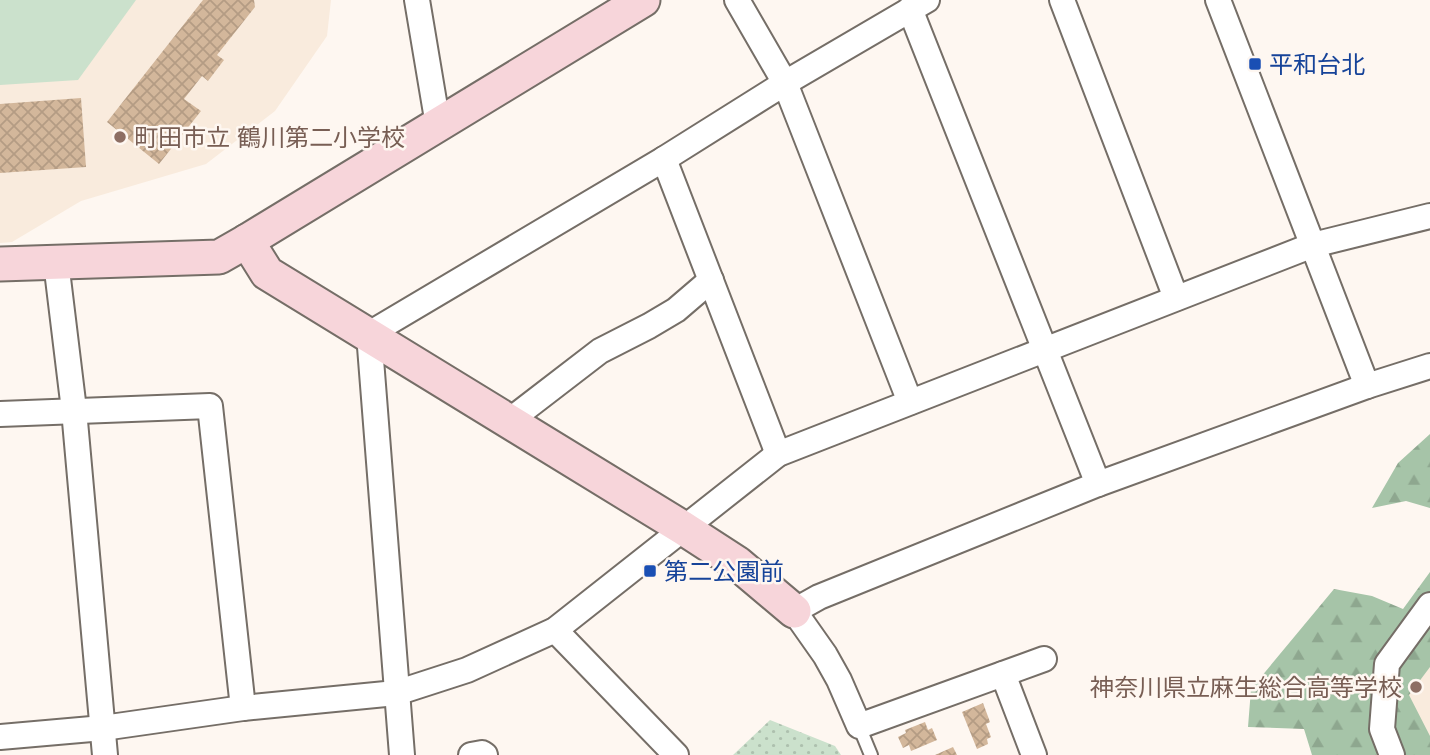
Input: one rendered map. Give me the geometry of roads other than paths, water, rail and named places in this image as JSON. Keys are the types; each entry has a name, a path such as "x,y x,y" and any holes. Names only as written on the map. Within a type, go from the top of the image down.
{"street":[{"path":"417,0 438,125"},
{"path":"0,264 219,257 643,0"},
{"path":"737,0 785,83 910,402"},
{"path":"1062,0 1177,298"},
{"path":"1218,0 1367,386"},
{"path":"369,334 918,4 1044,350 1098,484"},
{"path":"664,159 778,454"},
{"path":"0,737 103,728 243,708 396,693 467,670 555,630 778,454 1313,245 1430,216"},
{"path":"247,242 267,273 684,528 737,564 794,611 825,655 859,726 1044,659"},
{"path":"56,262 74,410 105,755"},
{"path":"509,421 600,351 676,310 711,280"},
{"path":"369,334 402,755"},
{"path":"794,611 819,597 1098,484 1367,386 1430,366"},
{"path":"0,414 210,406 243,708"},
{"path":"1392,755 1382,729 1387,664 1430,605"},
{"path":"555,630 676,755"},
{"path":"1003,674 1034,755"},
{"path":"471,755 485,755"}],"lane":[{"path":"859,726 871,755"}],"place":[{"name":"平和台北","path":"1255,64"},
{"name":"町田市立 鶴川第二小学校","path":"120,137"},
{"name":"第二公園前","path":"650,571"},
{"name":"神奈川県立麻生総合高等学校","path":"1416,687"}]}
